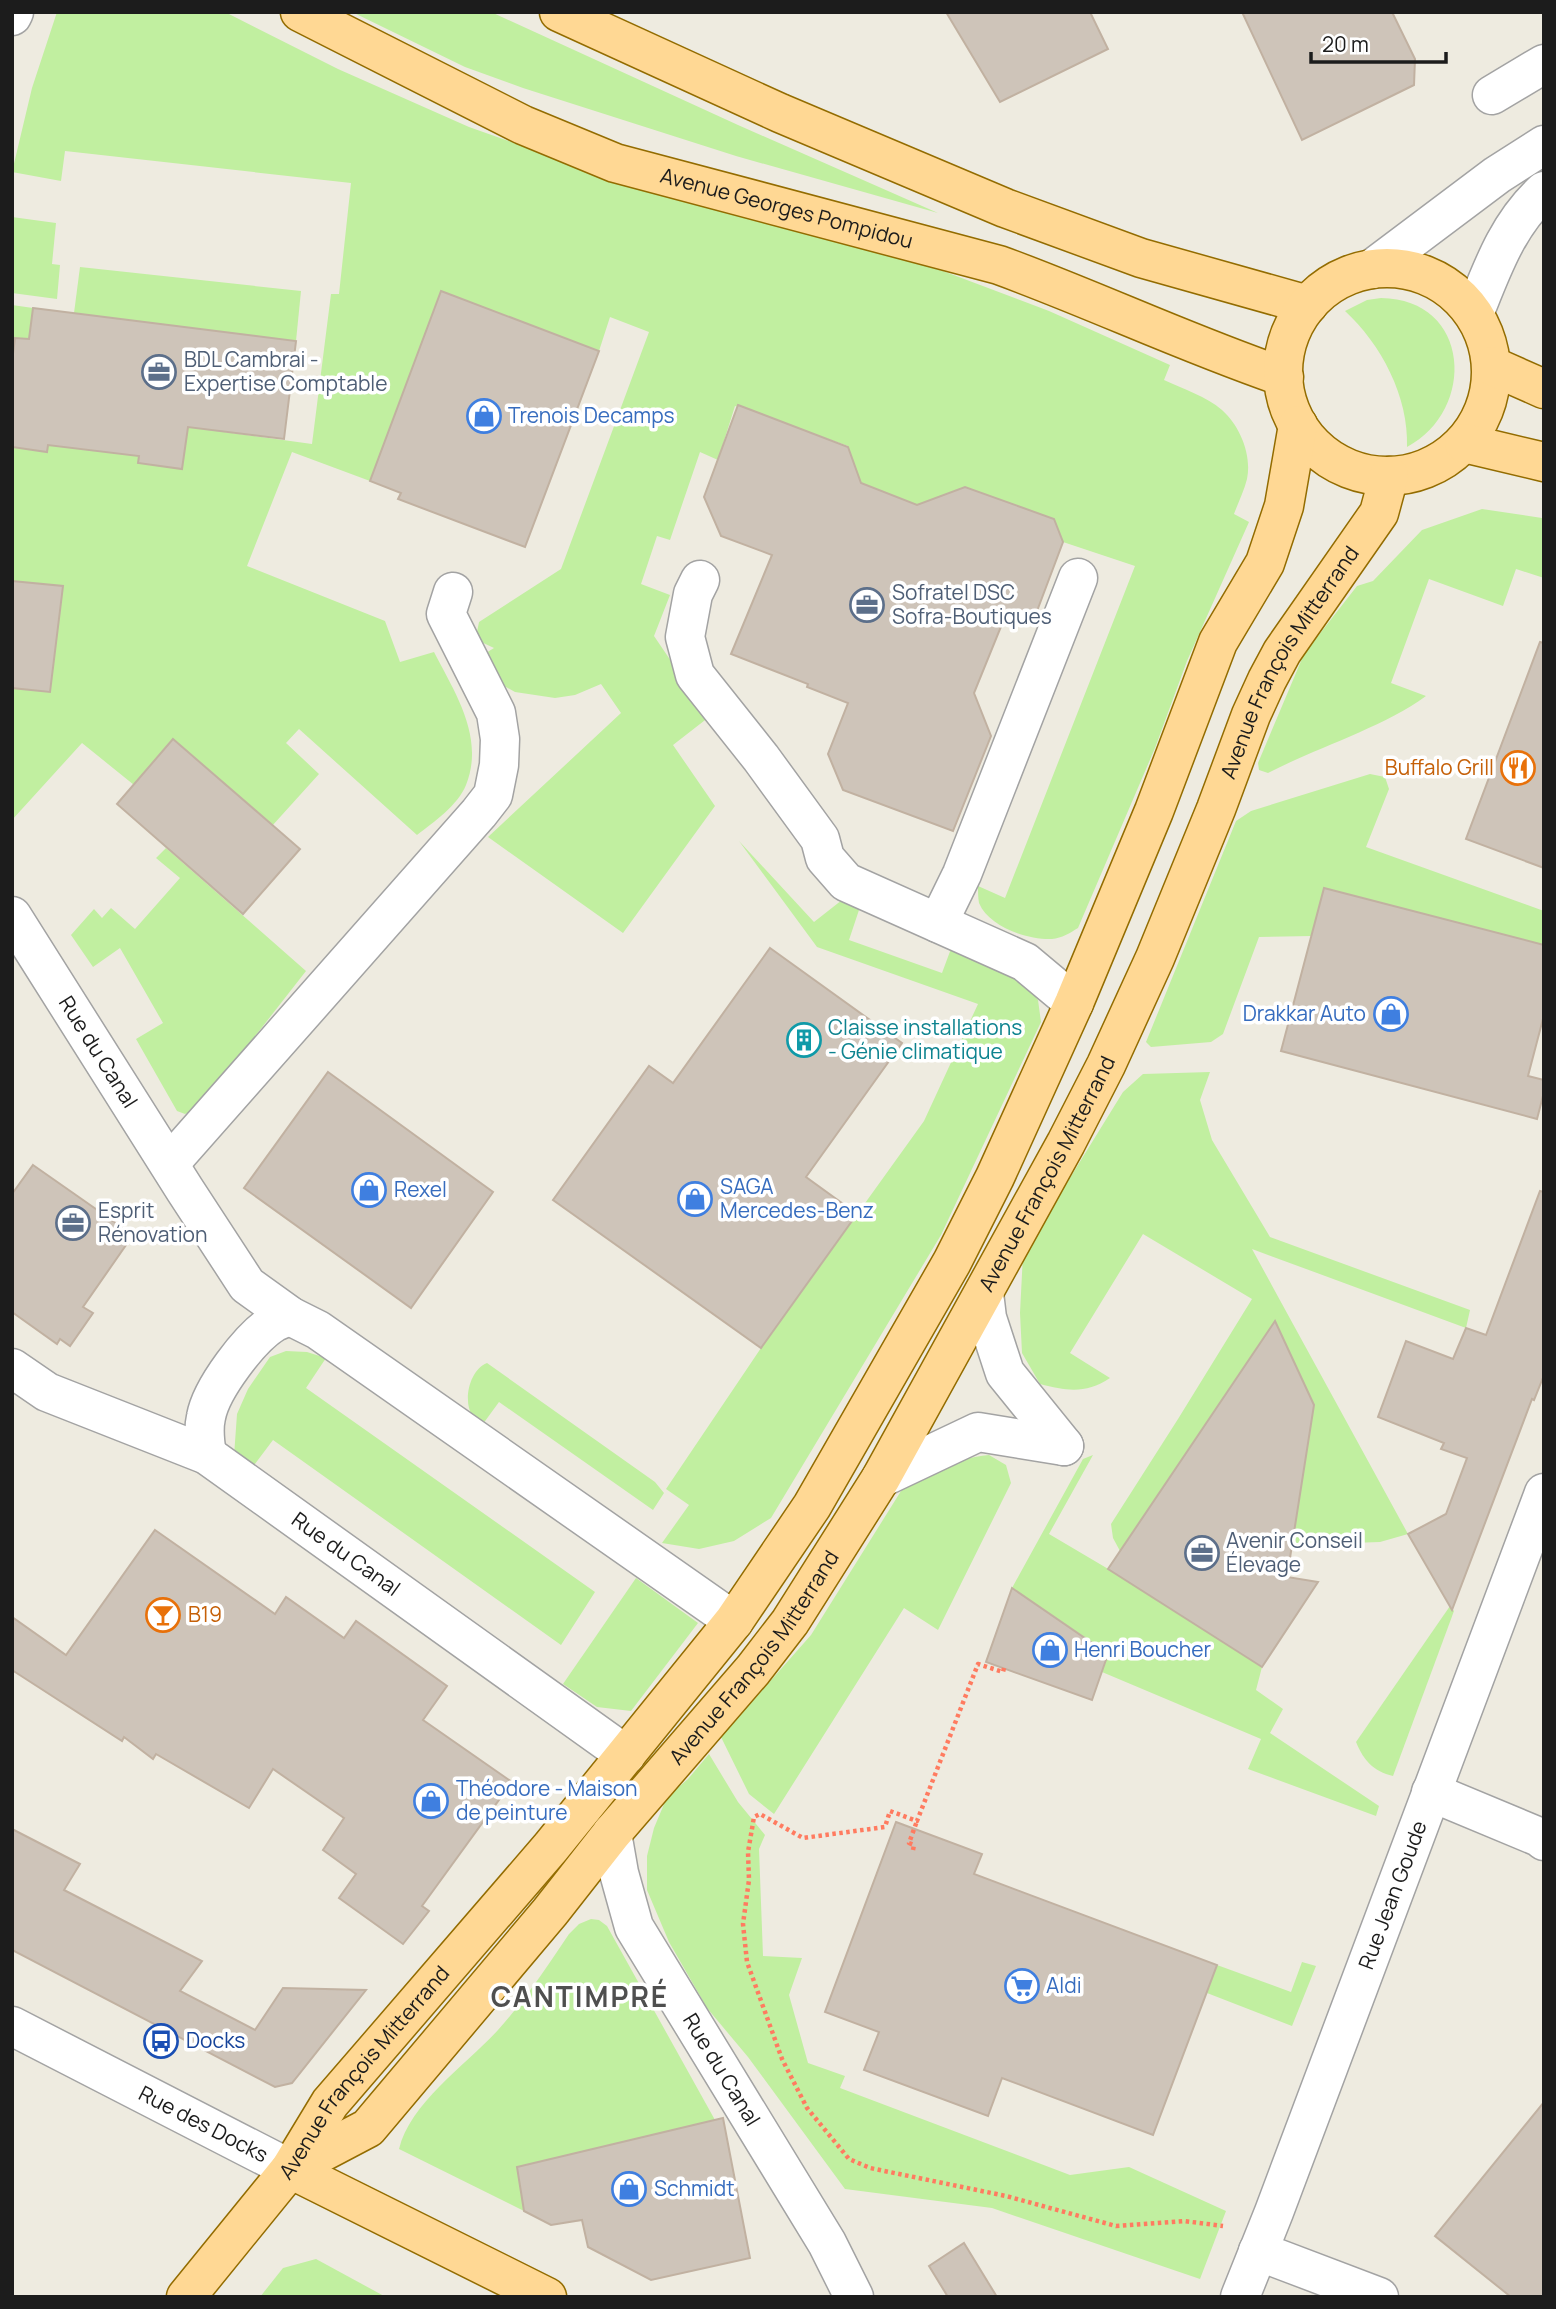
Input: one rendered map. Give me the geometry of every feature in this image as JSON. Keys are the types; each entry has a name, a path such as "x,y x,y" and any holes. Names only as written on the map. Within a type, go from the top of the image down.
{"main road":[{"name":"Avenue Georges Pompidou","path":"300,12 523,125 615,163 999,265 1225,357 1284,377"},
{"path":"559,12 780,113 1004,208 1141,258 1308,305"},
{"path":"1372,269 1401,269 1430,277 1454,292 1474,314 1489,347 1492,366 1486,405 1477,426 1464,443 1448,457 1430,467 1410,474 1389,476 1371,475 1336,463 1321,453 1298,425 1290,410 1284,377 1284,358 1289,339 1296,321 1308,305 1336,281 1372,269"},
{"path":"1492,366 1544,389"},
{"name":"Avenue François Mitterrand","path":"290,2169 330,2104 551,1847 734,1621 812,1506 952,1262 995,1177 1074,1003 1154,811 1218,642 1265,563 1284,506 1298,425"},
{"path":"1464,443 1544,462"},
{"name":"Avenue François Mitterrand","path":"290,2169 368,2128 790,1622 881,1478 1026,1219 1106,1065 1155,958 1267,680 1282,652 1379,513 1389,476"},
{"path":"186,2297 290,2169"},
{"name":"Rue des Docks","path":"290,2169 547,2297"}],"street":[{"path":"1492,95 1544,64"},
{"path":"1372,269 1497,175 1544,145"},
{"path":"1474,314 1512,227 1544,191"},
{"path":"938,923 962,874 1079,578"},
{"path":"699,580 693,594 685,637 695,675 820,839 825,858 846,883 1025,962 1074,1003"},
{"path":"170,1163 480,813 493,795 499,765 500,739 496,713 446,614 453,592"},
{"name":"Rue du Canal","path":"12,916 247,1285 290,1316 318,1330 734,1621"},
{"path":"881,1478 978,1432 1064,1446 1005,1373 987,1318 984,1293"},
{"path":"207,1455 206,1417 214,1394 247,1347 274,1323 290,1316"},
{"name":"Rue du Canal","path":"12,1368 47,1392 207,1455 626,1755"},
{"name":"Rue Jean Goude","path":"1240,2297 1544,1493"},
{"path":"1431,1792 1539,1836 1544,1841"},
{"name":"Rue du Canal","path":"612,1833 619,1873 635,1927 827,2243 854,2297"},
{"name":"Rue des Docks","path":"12,2026 290,2169"},
{"path":"1262,2242 1379,2297"}],"path":[{"path":"913,1850 914,1845 909,1843 978,1664 1003,1672 1004,1668"},
{"path":"917,1821 890,1811 885,1827 803,1838 760,1814 754,1816 751,1823 749,1880 743,1924 747,1962 782,2059 807,2108 831,2138 849,2159 870,2168 1006,2196 1116,2226 1184,2221 1262,2242"}],"green space":[{"path":"57,12 225,12 338,69 469,127 610,177 943,271 1049,311 1170,365 1164,380 1202,397 1222,410 1234,424 1246,451 1247,479 1234,514 1249,522 1187,661 1155,748 1078,928 1052,939 1032,937 1010,930 991,919 984,911 979,903 978,886 1005,898 1135,566 1063,542 1054,519 927,509 861,483 848,446 735,406 718,460 700,452 670,540 657,536 641,584 670,595 654,636 709,717 673,745 715,806 623,933 488,837 621,713 601,684 575,695 555,698 515,692 497,682 481,656 494,648 479,641 477,632 479,622 561,569 649,332 610,317 599,351 442,292 370,481 292,452 247,566 385,621 400,662 434,652 458,699 470,733 471,767 466,785 457,799 445,813 417,835 299,729 286,743 319,774 272,826 134,785 82,743 12,820 12,688 50,692 62,587 12,581 12,447 47,451 48,445 139,456 138,463 182,469 188,427 312,444 331,294 339,294 351,183 65,151 61,181 12,172 32,88"},
{"path":"352,12 491,12 938,213 736,156 523,88 465,67"},
{"path":"12,217 56,223 52,264 60,265 57,299 12,293"},
{"path":"80,267 301,291 296,341 74,313"},
{"path":"1381,298 1411,303 1433,316 1447,336 1454,359 1453,384 1445,408 1430,430 1407,447 1403,409 1390,373 1370,339 1345,311 1367,300"},
{"path":"12,305 33,308 29,339 15,338 12,362"},
{"path":"1482,509 1542,518 1544,515 1544,578 1516,569 1503,606 1429,579 1391,683 1426,696 1370,728 1268,773 1259,770 1258,763 1304,654 1357,586 1373,581 1422,530"},
{"path":"1370,774 1385,777 1389,789 1366,847 1544,911 1544,945 1325,888 1312,936 1259,937 1223,1034 1211,1042 1151,1047 1146,1042 1236,821 1251,811"},
{"path":"739,841 814,922 842,900 860,907 849,940 942,973 952,946 1022,978 1038,1000 1041,1022 941,1235 771,1518 734,1541 699,1549 662,1543 689,1505 666,1489 761,1348 924,1121 978,1004 817,947"},
{"path":"166,848 306,971 199,1108 185,1114 177,1111 136,1039 163,1023 120,948 93,967 71,935 94,909 102,918 111,908 135,929 180,878 156,858"},
{"path":"1210,1072 1200,1100 1212,1140 1270,1237 1470,1310 1466,1328 1252,1249 1408,1534 1380,1542 1292,1545 1314,1405 1275,1322 1120,1551 1113,1538 1111,1524 1252,1299 1143,1234 1070,1353 1110,1378 1093,1387 1076,1390 1040,1384 1022,1353 1020,1313 1023,1254 1123,1092 1143,1074"},
{"path":"286,1351 307,1352 326,1358 306,1388 595,1592 561,1645 273,1440 252,1468 234,1456 237,1414 248,1389 270,1357"},
{"path":"487,1363 655,1482 664,1493 653,1510 499,1402 480,1428 470,1411 468,1395 477,1370"},
{"path":"989,1455 1006,1465 1011,1483 938,1630 904,1608 774,1814 749,1794 721,1737 811,1635 901,1491 942,1467 964,1459"},
{"path":"1093,1455 1049,1534 1154,1596 1262,1667 1256,1690 1283,1709 1270,1733 1379,1806 1376,1816 1248,1769 1261,1739 1102,1672 1108,1653 1012,1588 1083,1459"},
{"path":"636,1578 698,1623 631,1711 597,1707 563,1684"},
{"path":"1450,1606 1454,1611 1393,1776 1386,1774 1370,1764 1356,1742"},
{"path":"709,1754 738,1802 765,1835 759,1849 763,1956 802,1958 789,1995 808,2063 845,2076 840,2088 1070,2175 1129,2167 1226,2211 1200,2279 992,2208 845,2189 748,2057 707,2008 669,1942 647,1890 647,1856 654,1828 667,1797 688,1779"},
{"path":"591,1919 599,1920 607,1926 715,2120 517,2167 524,2211 399,2149 405,2132 427,2100 508,2019 569,1934 579,1924"},
{"path":"1302,1962 1316,1966 1292,2026 1207,1993 1217,1965 1291,1992"},
{"path":"316,2259 384,2297 260,2297 283,2268"}],"building":[{"path":"946,12 1090,12 1108,49 1000,102"},
{"path":"1242,12 1392,12 1415,59 1414,85 1302,140"},
{"name":"Trenois Decamps","path":"441,291 599,351 525,547 398,499 401,493 370,481"},
{"name":"BDL Cambrai - Expertise Comptable","path":"33,308 296,341 284,439 188,427 182,469 138,463 139,456 48,445 47,452 12,447 12,362 15,338 29,339"},
{"path":"738,405 848,447 861,483 917,505 965,487 1054,519 1063,542 1037,611 1002,624 974,693 991,736 953,831 843,790 828,754 848,703 731,654 772,555 721,536 704,497"},
{"path":"12,581 63,586 50,692 12,688"},
{"name":"Buffalo Grill","path":"1540,642 1544,643 1544,868 1466,839"},
{"path":"173,739 300,849 243,914 117,804"},
{"path":"1324,888 1544,945 1544,1015 1528,1076 1544,1080 1544,1092 1537,1119 1281,1051"},
{"path":"770,948 902,1043 806,1177 857,1214 761,1348 553,1200 649,1066 673,1083"},
{"name":"Rexel","path":"328,1072 493,1192 411,1308 244,1188"},
{"path":"33,1165 133,1235 83,1307 93,1313 70,1346 60,1339 57,1344 12,1312 12,1194"},
{"path":"1540,1191 1544,1192 1544,1375 1534,1400 1532,1399 1452,1610 1408,1534 1446,1514 1467,1458 1441,1449 1444,1443 1378,1417 1406,1341 1453,1359 1466,1328 1486,1335"},
{"path":"1275,1321 1314,1405 1287,1577 1318,1582 1262,1667 1108,1569"},
{"path":"155,1530 275,1614 286,1597 344,1638 356,1621 447,1686 423,1720 512,1782 422,1906 429,1911 403,1944 339,1898 356,1874 323,1850 344,1818 273,1769 249,1808 156,1754 153,1759 124,1737 122,1741 12,1670 12,1617 66,1655"},
{"path":"1012,1588 1108,1654 1092,1700 986,1662"},
{"name":"Aldi","path":"896,1822 982,1854 974,1874 1217,1965 1153,2135 1002,2078 988,2116 864,2070 879,2032 825,2012"},
{"path":"12,1829 80,1864 64,1890 202,1961 180,1991 255,2030 283,1988 366,1990 292,2083 275,2087 12,1950"},
{"path":"1544,2102 1544,2297 1511,2297 1435,2236"},
{"name":"Schmidt","path":"723,2118 750,2258 651,2280 588,2247 582,2220 551,2225 524,2211 517,2167"},
{"path":"964,2243 997,2297 948,2297 929,2266"}],"place":[{"name":"BDL Cambrai - Expertise Comptable","path":"159,372"},
{"name":"Trenois Decamps","path":"484,416"},
{"name":"Sofratel DSC Sofra-Boutiques","path":"867,605"},
{"name":"Buffalo Grill","path":"1518,768"},
{"name":"Drakkar Auto","path":"1391,1014"},
{"name":"Claisse installations - Génie climatique","path":"804,1040"},
{"name":"Rexel","path":"369,1190"},
{"name":"SAGA Mercedes-Benz","path":"695,1199"},
{"name":"Esprit Rénovation","path":"73,1223"},
{"name":"Avenir Conseil Élevage","path":"1202,1553"},
{"name":"B19","path":"163,1615"},
{"name":"Henri Boucher","path":"1050,1650"},
{"name":"Théodore - Maison de peinture","path":"431,1801"},
{"name":"Aldi","path":"1022,1986"},
{"name":"Docks","path":"161,2041"},
{"name":"Schmidt","path":"629,2189"}],"district":[{"name":"CANTIMPRÉ","path":"580,1997"}]}
